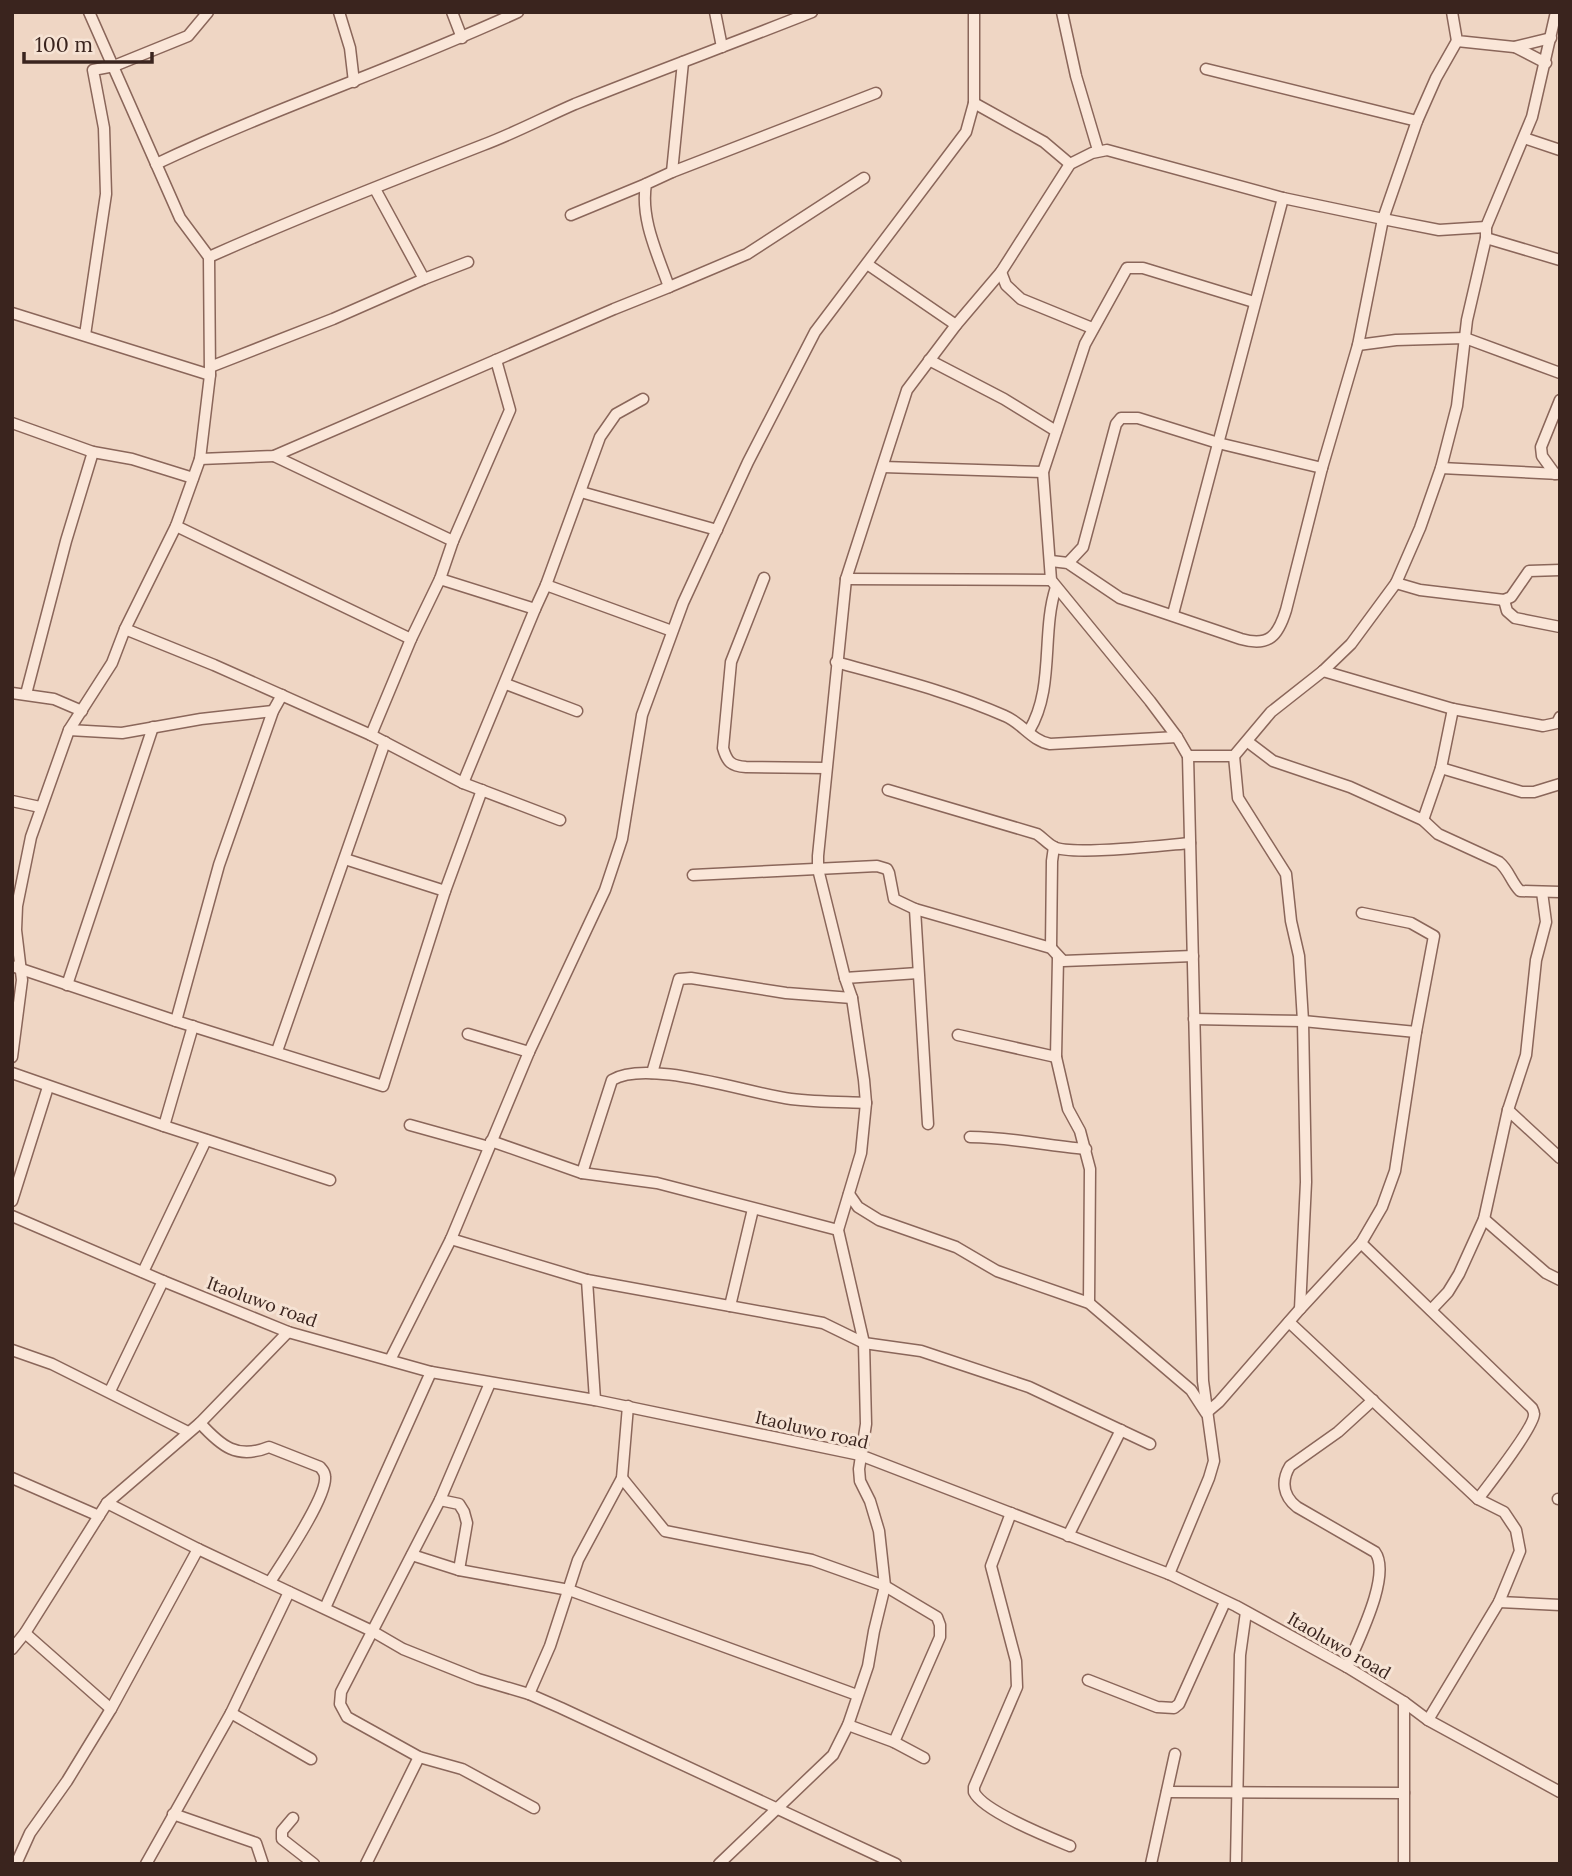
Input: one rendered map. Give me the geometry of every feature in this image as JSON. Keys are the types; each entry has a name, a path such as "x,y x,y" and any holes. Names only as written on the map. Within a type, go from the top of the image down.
{"street":[{"path":"12,1057 22,981 16,968 17,906 31,837 69,730 112,663 125,629 176,526 200,460 210,371 209,257 180,218 89,12"},
{"path":"85,335 106,194 104,128 93,70 114,66 188,36 208,12"},
{"path":"339,12 350,48 354,82"},
{"path":"452,12 461,38"},
{"path":"156,164 210,138 354,82 518,12"},
{"path":"716,12 722,47"},
{"path":"209,257 307,213 375,189 439,161 485,145 576,104 813,12"},
{"path":"390,1360 451,1239 529,1052 610,878 622,839 642,715 672,631 717,530 774,409 815,332 966,132 974,103 974,12"},
{"path":"1062,12 1076,76 1098,150"},
{"path":"1188,756 1234,756 1271,712 1351,644 1396,583 1420,528 1441,468 1457,406 1465,338 1486,232 1532,117 1556,12"},
{"path":"1051,561 1068,563 1120,598 1252,642 1264,642 1274,636 1282,625 1322,468 1358,345 1384,219 1417,121 1436,78 1457,41 1449,13"},
{"path":"1457,41 1514,47 1551,38"},
{"path":"1514,47 1546,63"},
{"path":"672,172 683,62"},
{"path":"1206,69 1417,121"},
{"path":"571,215 672,172 876,93"},
{"path":"974,103 1044,142 1070,164"},
{"path":"1524,138 1560,150"},
{"path":"719,1864 833,1755 848,1725 868,1666 885,1586 879,1531 870,1501 860,1481 860,1455 866,1424 864,1343 838,1230 861,1153 866,1103 852,998 818,869 825,768 846,579 907,390 956,325 1001,272 1070,164 1098,150 1107,150 1283,198 1439,230 1486,232 1560,260"},
{"path":"200,460 274,456 747,254 864,178"},
{"path":"646,184 643,200 651,237 669,287"},
{"path":"375,189 424,279"},
{"path":"1173,614 1283,198"},
{"path":"12,313 210,371 468,262"},
{"path":"867,264 956,325"},
{"path":"1029,731 1036,719 1045,681 1054,584 1043,472 1092,328 1127,268 1143,268 1254,302"},
{"path":"1001,272 1006,285 1021,299 1092,328"},
{"path":"1358,345 1465,338 1560,373"},
{"path":"371,735 510,410 496,360"},
{"path":"929,360 1004,399 1056,431"},
{"path":"464,783 582,492 600,437 616,414 643,399"},
{"path":"1558,474 1542,456 1541,447 1560,400"},
{"path":"1068,563 1083,547 1116,424 1121,418 1138,418 1218,443 1322,468"},
{"path":"12,423 93,452 193,478"},
{"path":"26,694 66,541 93,452"},
{"path":"274,456 453,541"},
{"path":"883,467 1043,472"},
{"path":"1441,468 1558,474"},
{"path":"582,492 717,530"},
{"path":"176,526 411,639"},
{"path":"1396,583 1420,590 1504,600 1511,597 1529,571 1560,570"},
{"path":"764,578 731,662 723,748 727,760 734,766 825,768"},
{"path":"440,579 535,609"},
{"path":"846,579 1054,584 1177,737 1188,756 1203,1381 1214,1461 1169,1574"},
{"path":"545,585 672,631"},
{"path":"1504,600 1507,611 1515,618 1560,627"},
{"path":"125,629 371,735 464,783 560,820"},
{"path":"836,662 960,698 1009,717 1041,742 1050,744 1177,737"},
{"path":"1322,671 1453,709 1543,726 1557,723 1560,717"},
{"path":"506,684 577,710"},
{"path":"12,693 54,699 82,710"},
{"path":"176,1021 219,865 273,711 282,695"},
{"path":"1423,820 1441,768 1453,709"},
{"path":"69,730 122,733 201,719 273,711"},
{"path":"67,985 153,727"},
{"path":"1248,742 1272,761 1350,787 1423,820 1438,834 1499,862 1507,868 1520,891 1560,892"},
{"path":"277,1051 385,743"},
{"path":"1234,756 1238,798 1286,874 1291,921 1299,956 1306,1182 1300,1309"},
{"path":"1441,768 1522,792 1534,792 1560,784"},
{"path":"16,968 383,1086 445,891 482,790"},
{"path":"888,790 1037,835 1054,847 1114,849 1190,844"},
{"path":"12,801 40,807"},
{"path":"1054,847 1051,948 1058,958 1056,1057 1068,1109 1080,1131 1090,1169 1089,1303"},
{"path":"345,859 445,891"},
{"path":"693,875 882,867 889,873 894,899 915,909 1051,948"},
{"path":"1431,1310 1460,1274 1484,1219 1508,1110 1526,1055 1536,960 1546,922 1542,892"},
{"path":"915,909 928,1124"},
{"path":"1206,1413 1219,1402 1362,1243 1382,1207 1395,1171 1434,936 1411,923 1362,913"},
{"path":"1058,958 1069,961 1193,956"},
{"path":"845,978 918,973"},
{"path":"652,1073 679,979 691,978 786,993 852,998"},
{"path":"1194,1019 1303,1021 1416,1032"},
{"path":"164,1126 192,1026"},
{"path":"468,1034 529,1052"},
{"path":"958,1035 1056,1057"},
{"path":"12,1073 330,1180"},
{"path":"582,1173 612,1080 618,1076 652,1073 713,1082 790,1099 866,1103"},
{"path":"12,1200 48,1087"},
{"path":"1508,1110 1560,1158"},
{"path":"410,1125 490,1144 582,1173 657,1182 838,1230"},
{"path":"971,1137 1012,1138 1058,1147 1086,1149"},
{"path":"142,1272 206,1140"},
{"path":"849,1194 858,1207 879,1220 956,1247 997,1271 1089,1303 1184,1383 1206,1413"},
{"path":"730,1306 753,1209"},
{"name":"Itaoluwo road","path":"12,1216 163,1282 288,1332 431,1372 628,1406 860,1455 1169,1574 1347,1667 1428,1720 1560,1792"},
{"path":"1484,1219 1546,1273 1560,1280"},
{"path":"451,1239 587,1280 823,1324 864,1343 921,1351 1030,1387 1150,1444"},
{"path":"1362,1243 1532,1408 1534,1414 1520,1441 1478,1499"},
{"path":"587,1280 595,1400"},
{"path":"110,1391 163,1282"},
{"path":"1289,1322 1478,1499 1504,1512 1516,1530 1520,1550 1499,1602 1428,1720"},
{"path":"12,1649 25,1633 107,1503 200,1423 288,1332"},
{"path":"12,1350 52,1363 188,1432"},
{"path":"325,1608 431,1372"},
{"path":"490,1383 440,1500 341,1692 340,1704 347,1717 419,1758 462,1769 534,1808"},
{"path":"1347,1667 1376,1591 1380,1577 1379,1558 1375,1552 1288,1500 1284,1483 1290,1466 1338,1432 1373,1401"},
{"path":"528,1694 550,1646 578,1560 622,1478 628,1406"},
{"path":"200,1423 218,1443 230,1449 254,1453 269,1447 305,1460 324,1472 324,1486 306,1524 270,1582"},
{"path":"1068,1536 1121,1430"},
{"path":"12,1478 99,1516"},
{"path":"622,1478 665,1531 813,1560 885,1586 937,1617 940,1637 894,1742"},
{"path":"440,1500 459,1504 466,1517 459,1570"},
{"path":"107,1503 372,1631 403,1649 478,1679 528,1694 896,1864"},
{"path":"1010,1513 991,1566 1016,1661 1017,1687 974,1787 974,1793 982,1802 1026,1828 1070,1846"},
{"path":"16,1864 30,1833 67,1781 111,1709 198,1549"},
{"path":"412,1555 459,1570 569,1590 857,1695"},
{"path":"146,1864 231,1713 289,1592"},
{"path":"1088,1680 1157,1707 1174,1708 1179,1704 1225,1602"},
{"path":"1499,1602 1560,1605"},
{"path":"1236,1864 1240,1655 1246,1612"},
{"path":"25,1633 111,1709"},
{"path":"1404,1702 1404,1864"},
{"path":"231,1713 311,1759"},
{"path":"848,1725 894,1742 924,1758"},
{"path":"1151,1864 1175,1754"},
{"path":"366,1864 419,1758"},
{"path":"1167,1792 1404,1793"},
{"path":"173,1814 256,1843 263,1864"},
{"path":"293,1818 282,1830 282,1839 313,1864"},
{"path":"865,1864 867,1850"}]}
